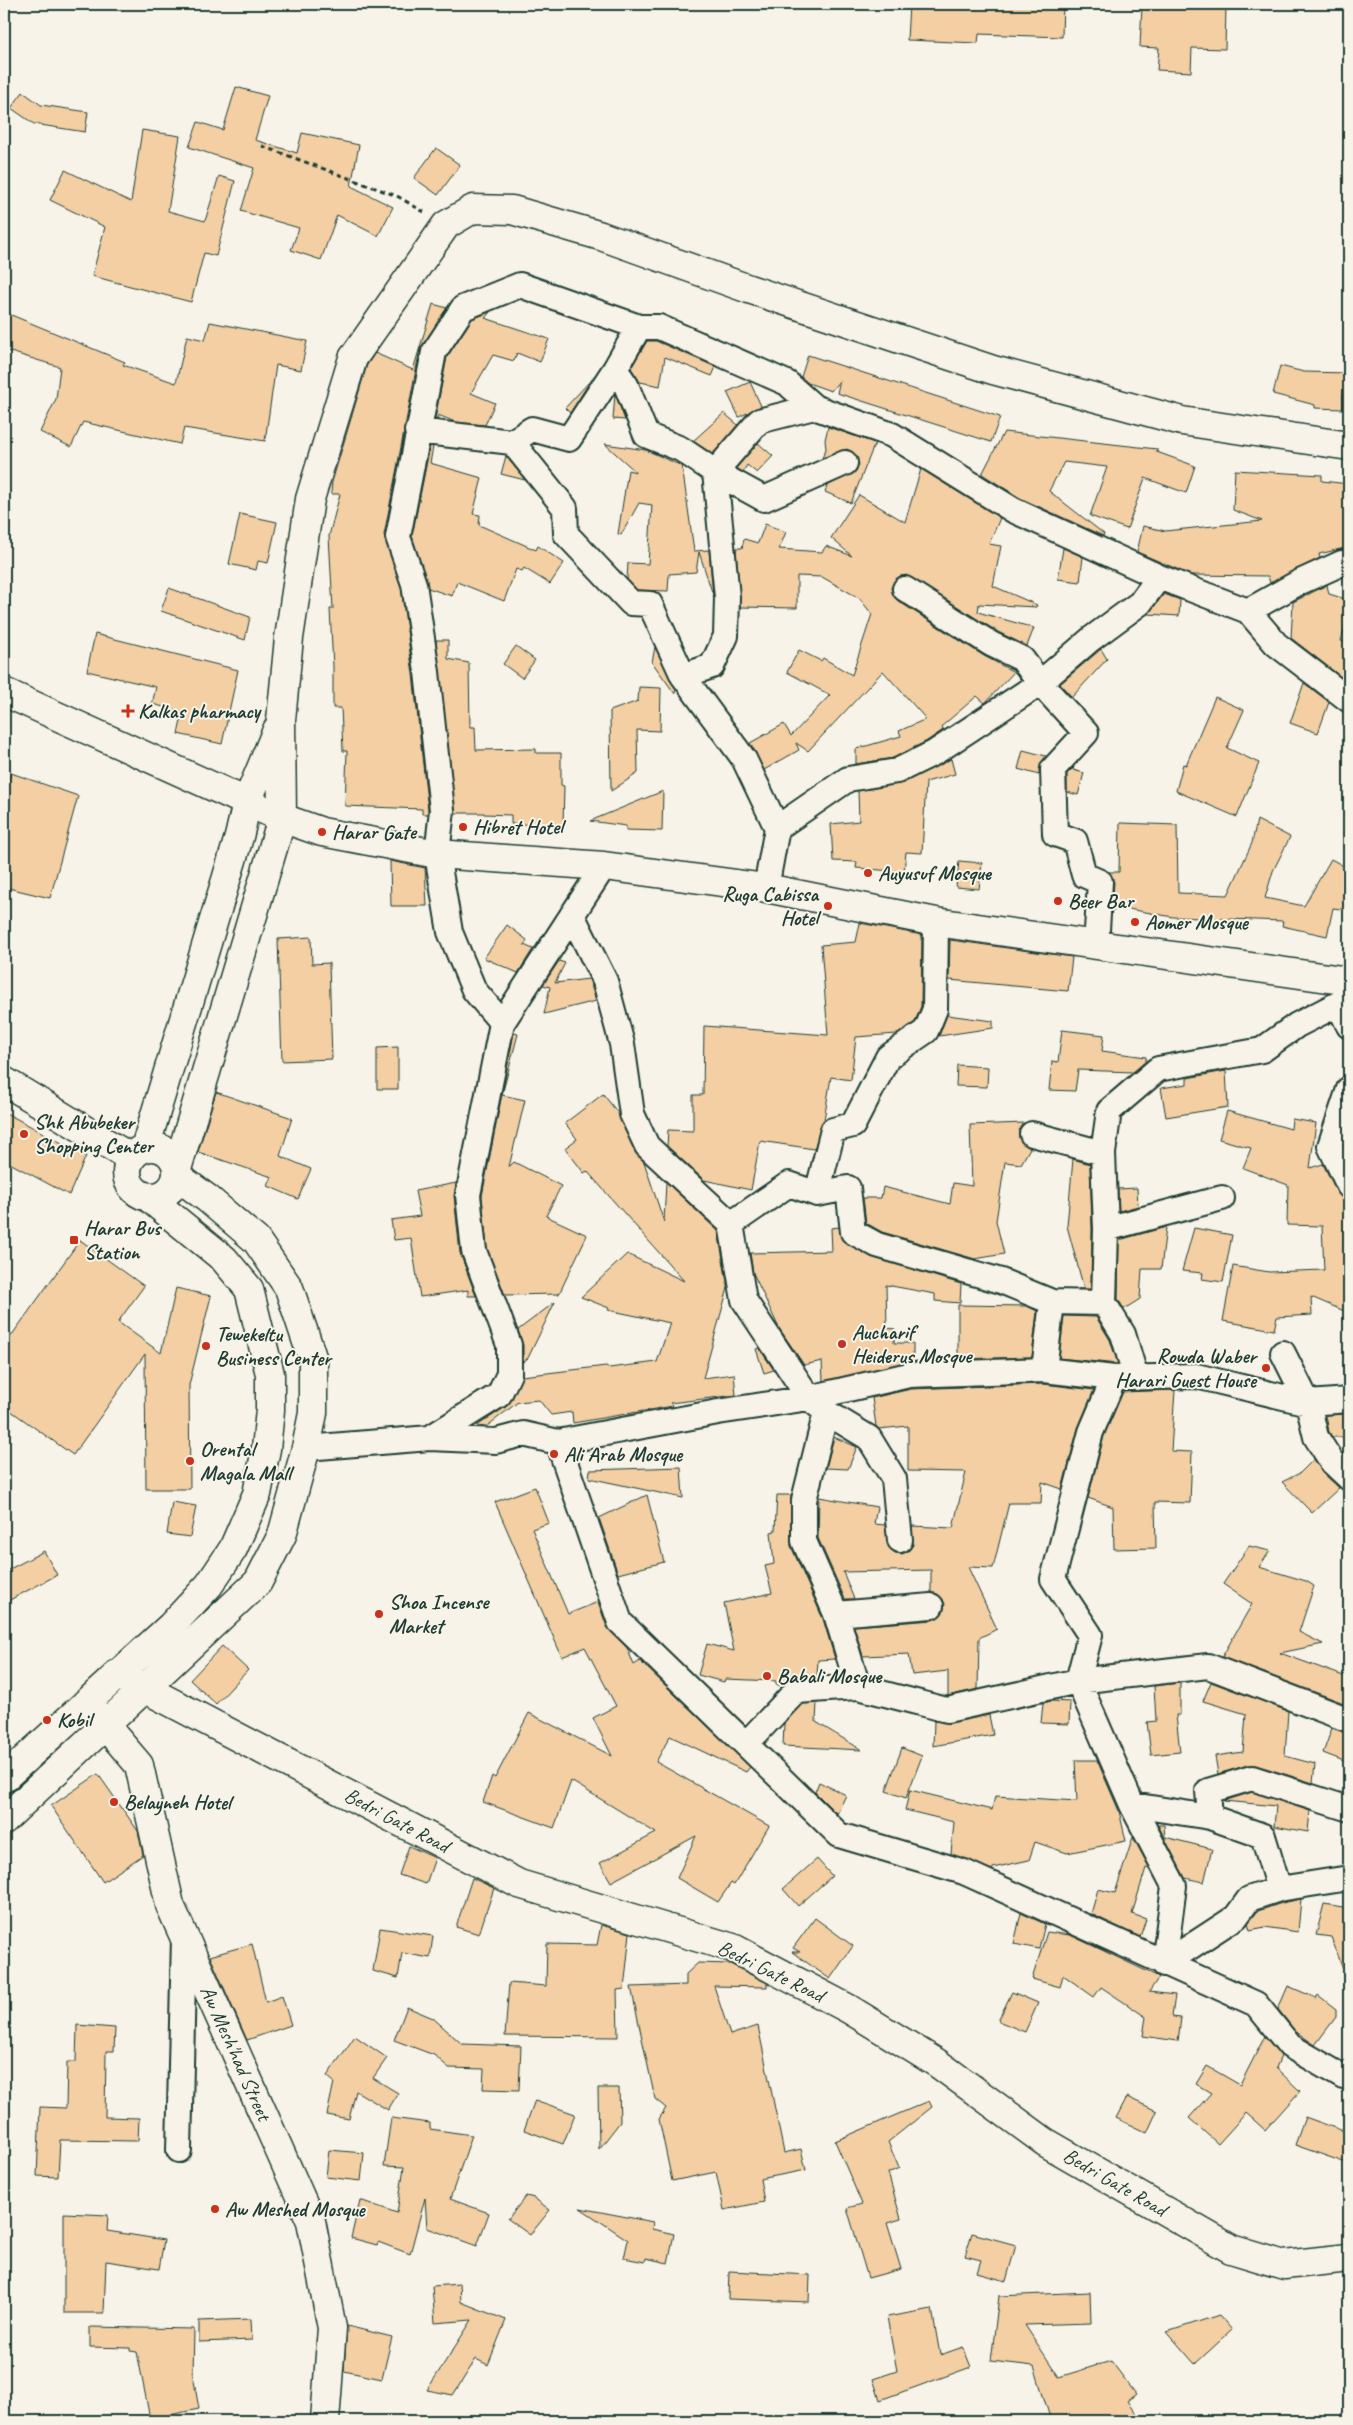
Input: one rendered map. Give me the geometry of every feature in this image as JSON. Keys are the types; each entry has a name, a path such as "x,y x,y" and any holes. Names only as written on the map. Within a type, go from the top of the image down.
{"street":[{"path":"281,720 247,802 193,989 138,1153 126,1174 129,1182 140,1195 148,1197 164,1195 175,1184 282,818 281,720 289,638 310,499 353,358 446,225 474,208 512,210 601,236 993,370 1182,421 1349,446"},
{"path":"502,1022 474,990 450,932 437,854 442,810 427,672 414,584 398,537 417,431 434,352 464,308 520,285 639,327 659,326 786,383 814,406 892,435 1013,510 1159,577 1248,611 1276,644 1349,700"},
{"path":"417,431 512,442 532,429 569,439 639,327"},
{"path":"615,368 626,385 646,435 682,449 715,472 764,499 845,462"},
{"path":"683,676 712,666 726,636 727,597 715,472 759,420 814,406"},
{"path":"512,442 565,508 566,534 631,603 650,604 683,676 744,759 776,828 766,888"},
{"path":"1248,611 1298,583 1342,564 1349,563"},
{"path":"776,828 848,780 897,771 934,753 1040,683 1091,639 1140,603 1159,577"},
{"path":"906,589 991,644 1022,659 1040,683 1086,733 1053,768 1055,834 1075,841 1084,875 1100,882 1096,946"},
{"path":"4,690 282,818 322,832 437,854 604,866 766,888 936,922 1349,981"},
{"path":"430,1438 500,1395 509,1374 509,1345 474,1251 468,1195 502,1022 604,866"},
{"path":"572,915 606,980 622,1044 632,1114 647,1146 730,1224 744,1300 817,1405 870,1438 894,1479 900,1540"},
{"path":"817,1194 832,1130 853,1125 888,1057 926,1031 935,1008 936,922"},
{"path":"193,989 227,1003"},
{"path":"1164,1964 1174,1886 1132,1806 1078,1681 1090,1635 1053,1579 1091,1432 1125,1378 1123,1334 1104,1303 1106,1229 1103,1153 1109,1111 1158,1069 1262,1050 1297,1025 1338,1004 1349,1026"},
{"path":"4,1081 138,1153 162,1149 174,1160 177,1172 256,1240 289,1288 313,1360 313,1413 306,1448 282,1535 258,1582 4,1820"},
{"path":"1349,1089 1330,1146 1349,1186"},
{"path":"1032,1134 1103,1153"},
{"path":"730,1224 789,1184 817,1194 848,1188 853,1232 877,1246 1001,1281 1052,1302 1104,1303"},
{"path":"4,1778 171,1626 209,1585 233,1549 257,1494 266,1449 270,1410 270,1374 249,1289 224,1259 148,1197"},
{"path":"1106,1229 1222,1198"},
{"path":"255,1310 289,1288"},
{"path":"1044,1370 1052,1302"},
{"path":"1283,1353 1308,1403 1316,1437 1332,1462 1349,1478"},
{"path":"306,1448 430,1438 496,1441 523,1434 558,1442 718,1412 817,1405 908,1375 1044,1370 1125,1378 1196,1376 1308,1403 1349,1400"},
{"path":"817,1405 804,1500 804,1541 836,1614 858,1687"},
{"path":"558,1442 620,1622 839,1835 964,1872 1256,2004 1290,2046 1343,2077 1349,2078"},
{"path":"247,1518 282,1535"},
{"path":"836,1614 931,1606"},
{"path":"746,1744 796,1691 858,1687 947,1710 1078,1681 1208,1666 1349,1720"},
{"name":"Bedri Gate Road","path":"117,1674 519,1884 741,1952 849,2009 937,2063 1045,2142 1231,2249 1284,2265 1349,2258"},
{"name":"Aw Mesh'had Street","path":"86,1703 139,1765 170,1905 312,2221 332,2328 325,2421"},
{"path":"1210,1817 1208,1791 1252,1778 1349,1809"},
{"path":"1132,1806 1210,1817 1263,1836 1279,1888"},
{"path":"1164,1964 1236,1917 1249,1900 1279,1888 1349,1878"},
{"path":"180,2150 184,1936"}],"path":[{"path":"262,146 398,196 446,225"}],"building":[{"path":"909,4 1063,4 1062,37 979,34 978,43 907,40"},
{"path":"1142,5 1226,7 1225,49 1192,48 1191,72 1157,70 1159,48 1140,47"},
{"path":"236,87 268,96 255,140 297,153 302,133 359,145 351,186 393,207 378,236 337,215 321,260 291,250 299,228 241,211 254,168 189,147 198,122 223,130"},
{"path":"23,92 41,105 88,112 85,132 34,124 11,108"},
{"path":"142,130 180,136 168,211 205,221 219,176 235,181 216,256 204,253 191,302 92,276 105,227 50,200 65,170 131,202"},
{"path":"436,148 460,165 438,195 414,178"},
{"path":"433,304 447,308 420,349 384,535 401,587 413,674 428,810 428,814 422,814 422,809 345,806 347,751 343,751 341,708 333,708 330,609 333,609 329,536 340,494 331,494 332,482 367,365 375,353 413,370"},
{"path":"4,312 125,362 123,365 176,383 187,336 205,340 210,322 307,341 301,370 276,365 265,441 184,428 180,444 83,422 71,447 40,432 56,399 60,367 4,350"},
{"path":"490,312 485,318 549,339 540,362 517,353 514,361 493,355 471,393 495,403 485,425 455,422 438,415 437,420 435,419 447,357 472,319"},
{"path":"647,341 656,341 716,367 712,376 665,357 660,386 640,382 631,368"},
{"path":"808,355 1000,417 991,442 837,393 840,380 831,391 808,383 801,377"},
{"path":"1280,366 1304,372 1349,373 1349,394 1343,394 1343,409 1315,408 1315,405 1273,394"},
{"path":"750,382 761,406 739,417 727,392"},
{"path":"589,383 570,413 565,408"},
{"path":"615,394 625,420 613,419"},
{"path":"724,413 738,425 713,454 693,441"},
{"path":"828,427 875,443 851,503 825,492 827,486 856,471 859,464 853,452 847,449 822,458 826,449 825,440"},
{"path":"1004,432 1157,449 1157,452 1195,466 1186,493 1145,478 1127,529 1090,516 1107,467 1064,462 1049,491 1104,534 1103,536 1020,498 982,474"},
{"path":"758,443 773,456 757,473 747,465 743,472 736,468"},
{"path":"605,444 646,450 682,466 694,551 709,550 713,595 699,552 696,572 669,574 668,591 637,590 627,579 628,563 648,564 652,505 639,503 621,535 618,534 628,470 636,472"},
{"path":"430,446 433,447 430,463 482,478 473,514 480,515 479,525 536,550 538,546 564,563 550,584 524,568 522,571 516,569 504,601 457,582 452,596 428,588 412,536"},
{"path":"506,456 525,480 501,474"},
{"path":"921,469 1000,518 989,544 1001,546 993,586 1037,605 1036,607 979,604 978,612 1034,628 1027,646 998,632 906,575 894,581 891,588 893,595 898,601 984,656 1014,672 985,703 977,696 942,726 943,730 927,741 893,758 856,764 856,749 901,736 899,731 926,719 883,671 808,751 796,743 799,750 764,770 750,743 784,724 791,736 830,695 787,672 799,650 821,661 823,658 852,675 872,614 859,598 822,577 797,576 797,608 740,607 736,548 742,548 744,539 758,543 765,524 786,532 779,549 822,552 826,546 852,556 831,538 859,495 905,522"},
{"path":"1235,470 1322,475 1322,481 1349,484 1349,547 1319,554 1320,558 1270,583 1268,576 1191,575 1137,552 1143,526 1165,531 1262,521 1233,510"},
{"path":"240,514 277,522 268,563 258,561 256,570 229,564"},
{"path":"1063,548 1083,557 1080,582 1058,579"},
{"path":"1327,585 1329,594 1349,600 1349,613 1341,641 1349,642 1349,683 1291,638 1293,602"},
{"path":"169,588 250,617 245,640 161,611"},
{"path":"1164,594 1180,600 1179,616 1148,614"},
{"path":"95,634 238,670 222,744 178,734 183,712 152,704 156,687 87,671"},
{"path":"436,640 448,640 448,659 469,663 470,727 475,727 476,750 536,749 536,753 561,753 561,785 564,786 563,825 511,824 511,815 455,813"},
{"path":"516,646 535,660 522,678 503,664"},
{"path":"655,647 676,689 675,694 652,662"},
{"path":"1101,649 1107,659 1072,697 1060,684"},
{"path":"1304,683 1329,702 1318,733 1290,723"},
{"path":"639,687 661,688 660,731 637,730 638,773 611,791 610,711 638,701"},
{"path":"1215,697 1244,710 1227,748 1259,763 1237,817 1176,791 1183,764 1186,765"},
{"path":"1023,750 1046,756 1039,769 1039,775 1018,769"},
{"path":"951,759 955,774 926,782 922,853 906,852 904,872 856,868 857,862 833,861 831,824 859,821 858,791 903,783"},
{"path":"1074,767 1073,770 1084,773 1078,795 1067,792 1067,774"},
{"path":"11,773 78,796 50,898 4,887 4,797"},
{"path":"663,791 662,831 626,830 626,826 590,821"},
{"path":"1257,820 1290,837 1273,871 1265,898 1304,906 1331,859 1349,869 1349,910 1333,908 1327,936 1282,926 1283,921 1173,917 1117,907 1117,910 1112,910 1114,882 1108,872 1119,872 1120,823 1177,825 1178,893 1228,895 1252,843"},
{"path":"390,861 425,868 427,906 391,906"},
{"path":"959,861 982,863 979,889 956,887"},
{"path":"860,923 922,935 921,1006 915,1022 897,1034 856,1037 851,1080 831,1077 824,1120 814,1149 760,1141 751,1190 704,1180 667,1146 668,1130 693,1131 693,1095 703,1095 704,1026 828,1035 821,945 856,942"},
{"path":"507,925 527,940 524,945 533,949 518,973 484,958"},
{"path":"311,937 312,964 329,963 332,1059 282,1061 278,939"},
{"path":"950,940 1072,957 1068,991 949,980"},
{"path":"559,961 565,963 555,983 589,979 596,1001 544,1014 550,987 543,985"},
{"path":"947,1015 993,1021 993,1028 939,1036"},
{"path":"1062,1030 1104,1035 1102,1051 1146,1057 1146,1061 1133,1072 1078,1070 1075,1091 1049,1090 1052,1061 1058,1062"},
{"path":"514,1033 518,1034 502,1095 525,1100 509,1167 514,1162 561,1186 546,1216 587,1235 559,1294 505,1295 487,1248 482,1196"},
{"path":"398,1047 398,1089 377,1089 377,1048"},
{"path":"957,1065 988,1067 987,1087 956,1086"},
{"path":"1226,1071 1228,1107 1166,1117 1161,1088 1187,1084 1187,1078"},
{"path":"216,1092 292,1118 280,1156 311,1169 298,1199 268,1186 272,1177 198,1152"},
{"path":"603,1094 618,1113 635,1152 644,1162 664,1222 666,1182 718,1231 728,1288 703,1378 734,1374 736,1395 670,1403 673,1406 573,1423 572,1412 551,1415 539,1400 518,1402 486,1427 477,1426 507,1406 522,1376 657,1362 670,1323 608,1310 609,1308 581,1297 627,1254 684,1281 587,1171 584,1173 565,1148 577,1139 565,1123"},
{"path":"1227,1111 1291,1129 1292,1119 1316,1123 1310,1168 1323,1164 1337,1192 1342,1198 1349,1200 1349,1313 1311,1297 1312,1315 1277,1317 1274,1330 1223,1321 1233,1266 1269,1272 1324,1270 1322,1226 1287,1225 1288,1185 1243,1168 1251,1148 1219,1139"},
{"name":"Shk Abubeker Shopping Center","path":"4,1112 86,1156 69,1195 4,1160"},
{"path":"1025,1123 1019,1130 1019,1137 1023,1144 1030,1148 1021,1164 1005,1162 996,1221 1004,1254 975,1259 882,1232 866,1223 863,1198 881,1198 883,1187 950,1204 953,1183 972,1186 970,1125"},
{"path":"1073,1159 1090,1164 1091,1289 1084,1289 1067,1226"},
{"path":"456,1183 454,1196 460,1253 476,1296 468,1296 468,1290 420,1297 411,1238 394,1240 391,1220 420,1216 415,1191"},
{"path":"1137,1188 1138,1206 1119,1211 1118,1189"},
{"path":"839,1227 842,1240 871,1257 961,1284 960,1303 935,1301 935,1294 886,1285 887,1328 895,1329 894,1343 913,1343 913,1361 823,1381 822,1361 804,1365 779,1328 753,1273 750,1253 832,1251 831,1228"},
{"path":"1166,1227 1161,1269 1142,1269 1140,1299 1124,1309 1118,1299 1119,1240"},
{"path":"1194,1228 1232,1235 1223,1282 1202,1279 1203,1273 1182,1271"},
{"path":"80,1240 144,1286 118,1322 161,1353 176,1288 211,1296 189,1385 190,1489 146,1489 145,1354 73,1455 4,1406 4,1346"},
{"path":"555,1302 528,1358 523,1362 523,1345 518,1330"},
{"path":"958,1305 1027,1306 1037,1311 1032,1357 958,1359"},
{"path":"1064,1316 1096,1317 1110,1340 1118,1364 1059,1358"},
{"path":"759,1348 774,1370 764,1373 756,1349"},
{"path":"1043,1384 1094,1390 1078,1428 1062,1489 1042,1482 1041,1503 1009,1503 993,1568 968,1567 997,1629 979,1638 978,1689 948,1696 948,1671 912,1675 909,1654 863,1656 854,1626 933,1620 943,1612 945,1604 942,1598 931,1592 931,1570 843,1572 854,1599 845,1599 818,1538 819,1497 877,1507 874,1524 885,1525 889,1548 895,1553 902,1554 913,1545 912,1526 953,1528 966,1472 908,1471 908,1426 879,1429 876,1426 872,1398 911,1389"},
{"path":"1175,1390 1171,1451 1192,1452 1190,1503 1155,1502 1156,1548 1114,1549 1113,1507 1088,1498 1104,1436 1123,1392"},
{"path":"1349,1414 1349,1437 1332,1437 1329,1432 1326,1415"},
{"path":"834,1437 857,1447 848,1469 826,1468"},
{"path":"1314,1459 1322,1472 1339,1488 1312,1513 1282,1482 1300,1473"},
{"path":"681,1467 683,1498 589,1478 590,1470"},
{"path":"535,1487 549,1523 532,1529 568,1614 598,1602 607,1627 627,1648 634,1665 640,1661 750,1767 746,1772 670,1736 656,1762 769,1826 734,1885 731,1883 718,1902 677,1878 696,1836 611,1882 600,1863 656,1833 571,1781 554,1828 483,1802 492,1776 495,1778 529,1713 612,1756 593,1718 616,1706 585,1647 562,1657 495,1502"},
{"path":"647,1495 664,1562 618,1574 599,1518"},
{"path":"777,1495 791,1495 791,1546 823,1619 835,1659 818,1660 817,1676 794,1677 783,1685 776,1685 776,1681 725,1679 724,1682 698,1675 707,1644 734,1651 724,1603 772,1593 765,1566 774,1564 771,1532 775,1531"},
{"path":"172,1502 196,1506 190,1537 167,1534"},
{"path":"1249,1546 1270,1551 1259,1567 1306,1581 1314,1586 1299,1632 1323,1644 1280,1653 1349,1678 1349,1705 1222,1657 1252,1604 1223,1584"},
{"path":"44,1551 57,1575 4,1603 4,1572"},
{"path":"222,1646 248,1670 216,1704 190,1680"},
{"path":"1211,1682 1288,1711 1285,1756 1315,1764 1313,1783 1256,1765 1248,1765 1218,1774 1215,1756 1243,1752 1246,1714 1203,1701"},
{"path":"1180,1683 1180,1715 1176,1715 1180,1752 1151,1755 1147,1722 1156,1721 1154,1686"},
{"path":"1051,1701 1070,1702 1069,1724 1041,1723 1043,1703"},
{"path":"817,1703 816,1722 862,1750 783,1746 784,1724 802,1704"},
{"path":"989,1715 993,1735 933,1746 934,1721 950,1723"},
{"path":"1332,1728 1349,1733 1349,1763 1323,1753"},
{"path":"902,1748 922,1756 906,1798 886,1791"},
{"path":"1075,1760 1097,1760 1119,1811 1126,1841 1067,1853 1035,1842 1029,1860 993,1868 992,1870 951,1854 954,1822 905,1810 910,1790 992,1810 995,1796 1077,1801"},
{"path":"98,1774 138,1831 143,1855 103,1882 51,1806"},
{"path":"819,1782 846,1795 837,1814 815,1792"},
{"path":"1252,1792 1310,1811 1308,1832 1274,1826 1276,1806 1224,1801"},
{"path":"1158,1825 1164,1825 1165,1837 1212,1849 1204,1882 1185,1878"},
{"path":"1133,1837 1150,1869 1146,1868 1132,1914 1146,1919 1140,1937 1091,1914 1098,1889 1115,1893"},
{"path":"409,1846 435,1858 426,1884 399,1875"},
{"path":"817,1859 832,1876 798,1906 783,1889"},
{"path":"472,1878 494,1888 479,1934 456,1927"},
{"path":"1301,1899 1298,1932 1265,1927 1250,1930 1248,1923 1258,1911"},
{"path":"1324,1904 1349,1908 1349,1978 1347,1979 1331,1937 1316,1935"},
{"path":"1021,1913 1045,1924 1039,1949 1014,1944"},
{"path":"815,1918 853,1946 830,1979 792,1952 800,1952 793,1948"},
{"path":"601,1925 630,1933 624,1989 617,1990 618,2037 505,2036 509,1983 546,1986 547,1944 597,1945"},
{"path":"380,1928 433,1936 430,1958 402,1953 398,1978 373,1971"},
{"path":"1047,1932 1070,1935 1159,1977 1149,1992 1175,1995 1172,2017 1181,2018 1178,2041 1143,2036 1146,2017 1101,1987 1094,1997 1063,1975 1060,1987 1032,1979"},
{"path":"252,1944 266,2002 282,1996 291,2025 247,2040 210,1956"},
{"path":"698,1963 730,1964 767,1983 767,1987 714,1986 730,2035 758,2026 784,2153 801,2149 806,2170 760,2179 764,2202 724,2210 716,2172 672,2181 659,2119 666,2108 655,2099 631,1987 686,1985 686,1974"},
{"path":"1288,1986 1316,1998 1318,1995 1336,2009 1336,2017 1315,2045 1295,2031 1278,2009"},
{"path":"1012,1992 1038,2003 1025,2032 998,2021"},
{"path":"407,2007 433,2018 462,2044 521,2046 519,2090 483,2089 484,2069 449,2068 434,2055 394,2040"},
{"path":"77,2025 115,2028 114,2051 106,2051 105,2117 139,2118 138,2141 60,2140 58,2177 37,2176 40,2107 66,2108 67,2062 76,2062"},
{"path":"355,2036 387,2058 373,2078 398,2093 388,2110 356,2091 349,2119 327,2115 334,2082 327,2076"},
{"path":"1265,2036 1281,2056 1276,2068 1300,2091 1265,2130 1246,2113 1218,2144 1189,2118 1211,2093 1196,2084 1207,2066 1240,2085"},
{"path":"598,2088 619,2088 620,2122 599,2149"},
{"path":"1127,2097 1157,2111 1147,2133 1116,2118"},
{"path":"535,2100 575,2114 563,2144 524,2130"},
{"path":"929,2101 932,2107 888,2142 899,2168 888,2173 901,2219 887,2223 901,2269 868,2278 847,2208 862,2204 835,2141"},
{"path":"1305,2117 1349,2133 1349,2164 1295,2145"},
{"path":"391,2118 430,2123 430,2129 472,2135 450,2199 489,2213 477,2246 427,2228 425,2198 410,2254 378,2242 377,2245 351,2238 360,2200 397,2213 404,2167 384,2166"},
{"path":"329,2150 364,2153 361,2181 326,2177"},
{"path":"526,2196 534,2198 550,2210 530,2235 508,2219"},
{"path":"580,2208 653,2222 652,2229 674,2234 668,2263 646,2258 645,2262 624,2258 628,2240"},
{"path":"64,2213 108,2215 107,2231 164,2240 159,2269 106,2261 104,2313 64,2313"},
{"path":"972,2233 1016,2245 1006,2281 977,2273 981,2260 965,2256"},
{"path":"729,2271 810,2275 809,2302 728,2299"},
{"path":"460,2284 461,2302 506,2320 488,2365 476,2359 453,2395 427,2390 472,2320 435,2323 432,2286"},
{"path":"1090,2292 1091,2323 1025,2325 1059,2377 1111,2361 1136,2394 1127,2401 1142,2421 1051,2421 1034,2366 991,2361 999,2296"},
{"path":"932,2309 940,2355 963,2347 971,2367 880,2400 873,2379 897,2371 887,2317"},
{"path":"1219,2315 1232,2330 1195,2364 1167,2332"},
{"path":"251,2319 252,2340 199,2342 199,2321"},
{"path":"347,2326 392,2337 382,2379 344,2371"},
{"path":"90,2327 194,2329 193,2375 199,2409 150,2419 137,2352 130,2351 130,2348 90,2347"}],"place":[{"name":"Kalkas pharmacy","path":"128,711"},
{"name":"Hibret Hotel","path":"463,827"},
{"name":"Harar Gate","path":"322,832"},
{"name":"Auyusuf Mosque","path":"868,873"},
{"name":"Beer Bar","path":"1058,901"},
{"name":"Ruga Cabissa Hotel","path":"828,906"},
{"name":"Aomer Mosque","path":"1135,922"},
{"name":"Shk Abubeker Shopping Center","path":"24,1134"},
{"name":"Harar Bus Station","path":"74,1240"},
{"name":"Aucharif Heiderus Mosque","path":"842,1344"},
{"name":"Tewekeltu Business Center","path":"206,1346"},
{"name":"Rowda Waber Harari Guest House","path":"1266,1368"},
{"name":"Ali Arab Mosque","path":"554,1454"},
{"name":"Orental Magala Mall","path":"190,1461"},
{"name":"Shoa Incense Market","path":"379,1614"},
{"name":"Babali Mosque","path":"767,1676"},
{"name":"Kobil","path":"47,1720"},
{"name":"Belayneh Hotel","path":"114,1802"},
{"name":"Aw Meshed Mosque","path":"215,2209"}]}
